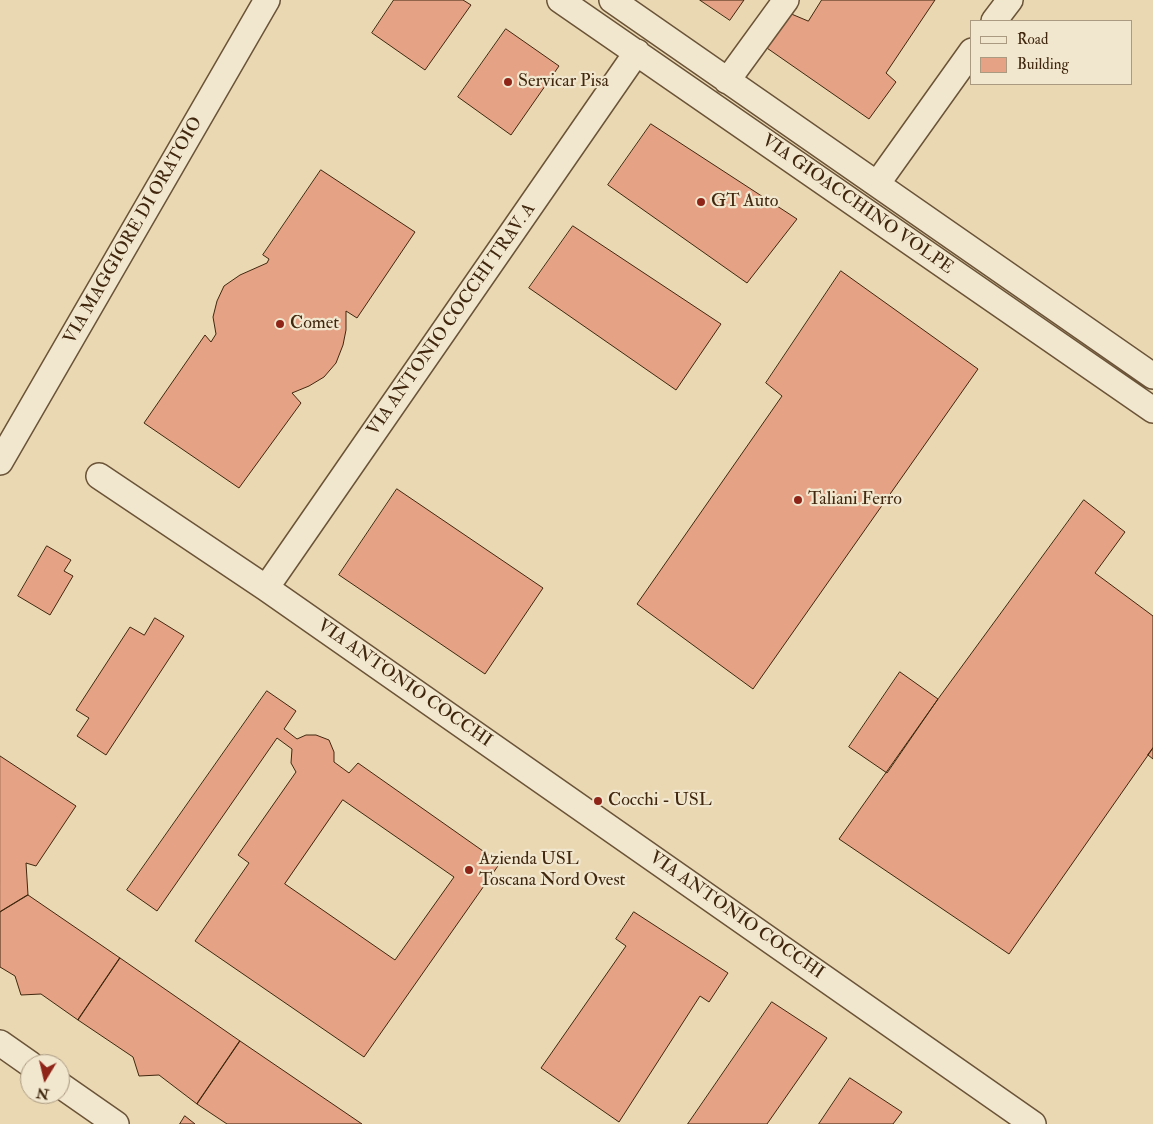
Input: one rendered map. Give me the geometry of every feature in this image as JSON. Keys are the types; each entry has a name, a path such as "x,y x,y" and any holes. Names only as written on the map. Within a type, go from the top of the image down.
{"street":[{"name":"VIA MAGGIORE DI ORATOIO","path":"0,462 267,0"},
{"name":"VIA GIOACCHINO VOLPE","path":"560,0 1153,410"},
{"name":"VIA GIOACCHINO VOLPE","path":"612,0 1153,376"},
{"path":"727,81 786,0"},
{"path":"995,20 1010,0"},
{"name":"VIA ANTONIO COCCHI TRAV. A","path":"266,588 637,52"},
{"path":"877,184 970,54"},
{"name":"VIA ANTONIO COCCHI","path":"99,476 266,588 1033,1124"},
{"path":"0,1043 20,1057"},
{"path":"70,1092 116,1124"}],"building":[{"path":"394,0 463,0 471,5 425,70 372,33"},
{"path":"700,0 744,0 730,20"},
{"path":"822,0 935,0 886,73 896,82 869,119 764,46 789,13 808,21"},
{"name":"Servicar Pisa","path":"506,29 559,66 511,135 458,97"},
{"name":"GT Auto","path":"651,124 797,219 747,283 608,185"},
{"name":"Comet","path":"321,170 415,232 357,318 346,311 346,330 336,363 324,377 292,393 301,403 239,488 144,423 205,335 211,342 216,334 213,317 217,301 224,286 240,275 267,263 269,259 263,255"},
{"path":"573,226 721,324 676,390 529,288"},
{"name":"Taliani Ferro","path":"841,271 978,369 753,689 637,604 782,396 766,383"},
{"path":"397,489 543,588 485,674 339,575"},
{"path":"1084,500 1125,532 1095,573 1153,616 1153,748 1009,954 839,839 938,699"},
{"path":"47,546 71,560 64,571 73,576 50,615 18,596"},
{"path":"155,618 184,636 106,755 77,736 89,718 76,710 130,627 144,635"},
{"path":"900,672 938,699 887,773 849,747"},
{"name":"Azienda USL Toscana Nord Ovest","path":"267,691 296,711 284,729 297,739 306,735 316,735 329,740 334,752 334,762 349,773 358,763 500,863 364,1057 195,941 249,863 238,855 296,772 291,763 292,749 277,738 157,911 127,890","holes":["343,800 454,877 395,960 285,884"]},
{"path":"1153,748 1153,759 1148,755"},
{"path":"0,756 76,806 36,866 26,863 28,895 0,912"},
{"path":"28,895 120,958 78,1020 41,994 21,995 15,976 0,967 0,912"},
{"path":"634,912 728,973 709,1002 700,996 619,1122 541,1068 626,946 616,939"},
{"path":"120,958 240,1041 197,1104 159,1075 139,1076 133,1057 78,1020"},
{"path":"772,1002 827,1038 767,1124 688,1124"},
{"path":"240,1041 362,1124 227,1124 197,1104"},
{"path":"850,1078 902,1112 893,1124 819,1124"},
{"path":"185,1116 195,1124 180,1124"}],"place":[{"name":"Servicar Pisa","path":"508,82"},
{"name":"GT Auto","path":"701,202"},
{"name":"Comet","path":"280,324"},
{"name":"Taliani Ferro","path":"798,500"},
{"name":"Cocchi - USL","path":"598,801"},
{"name":"Azienda USL Toscana Nord Ovest","path":"469,870"}]}
